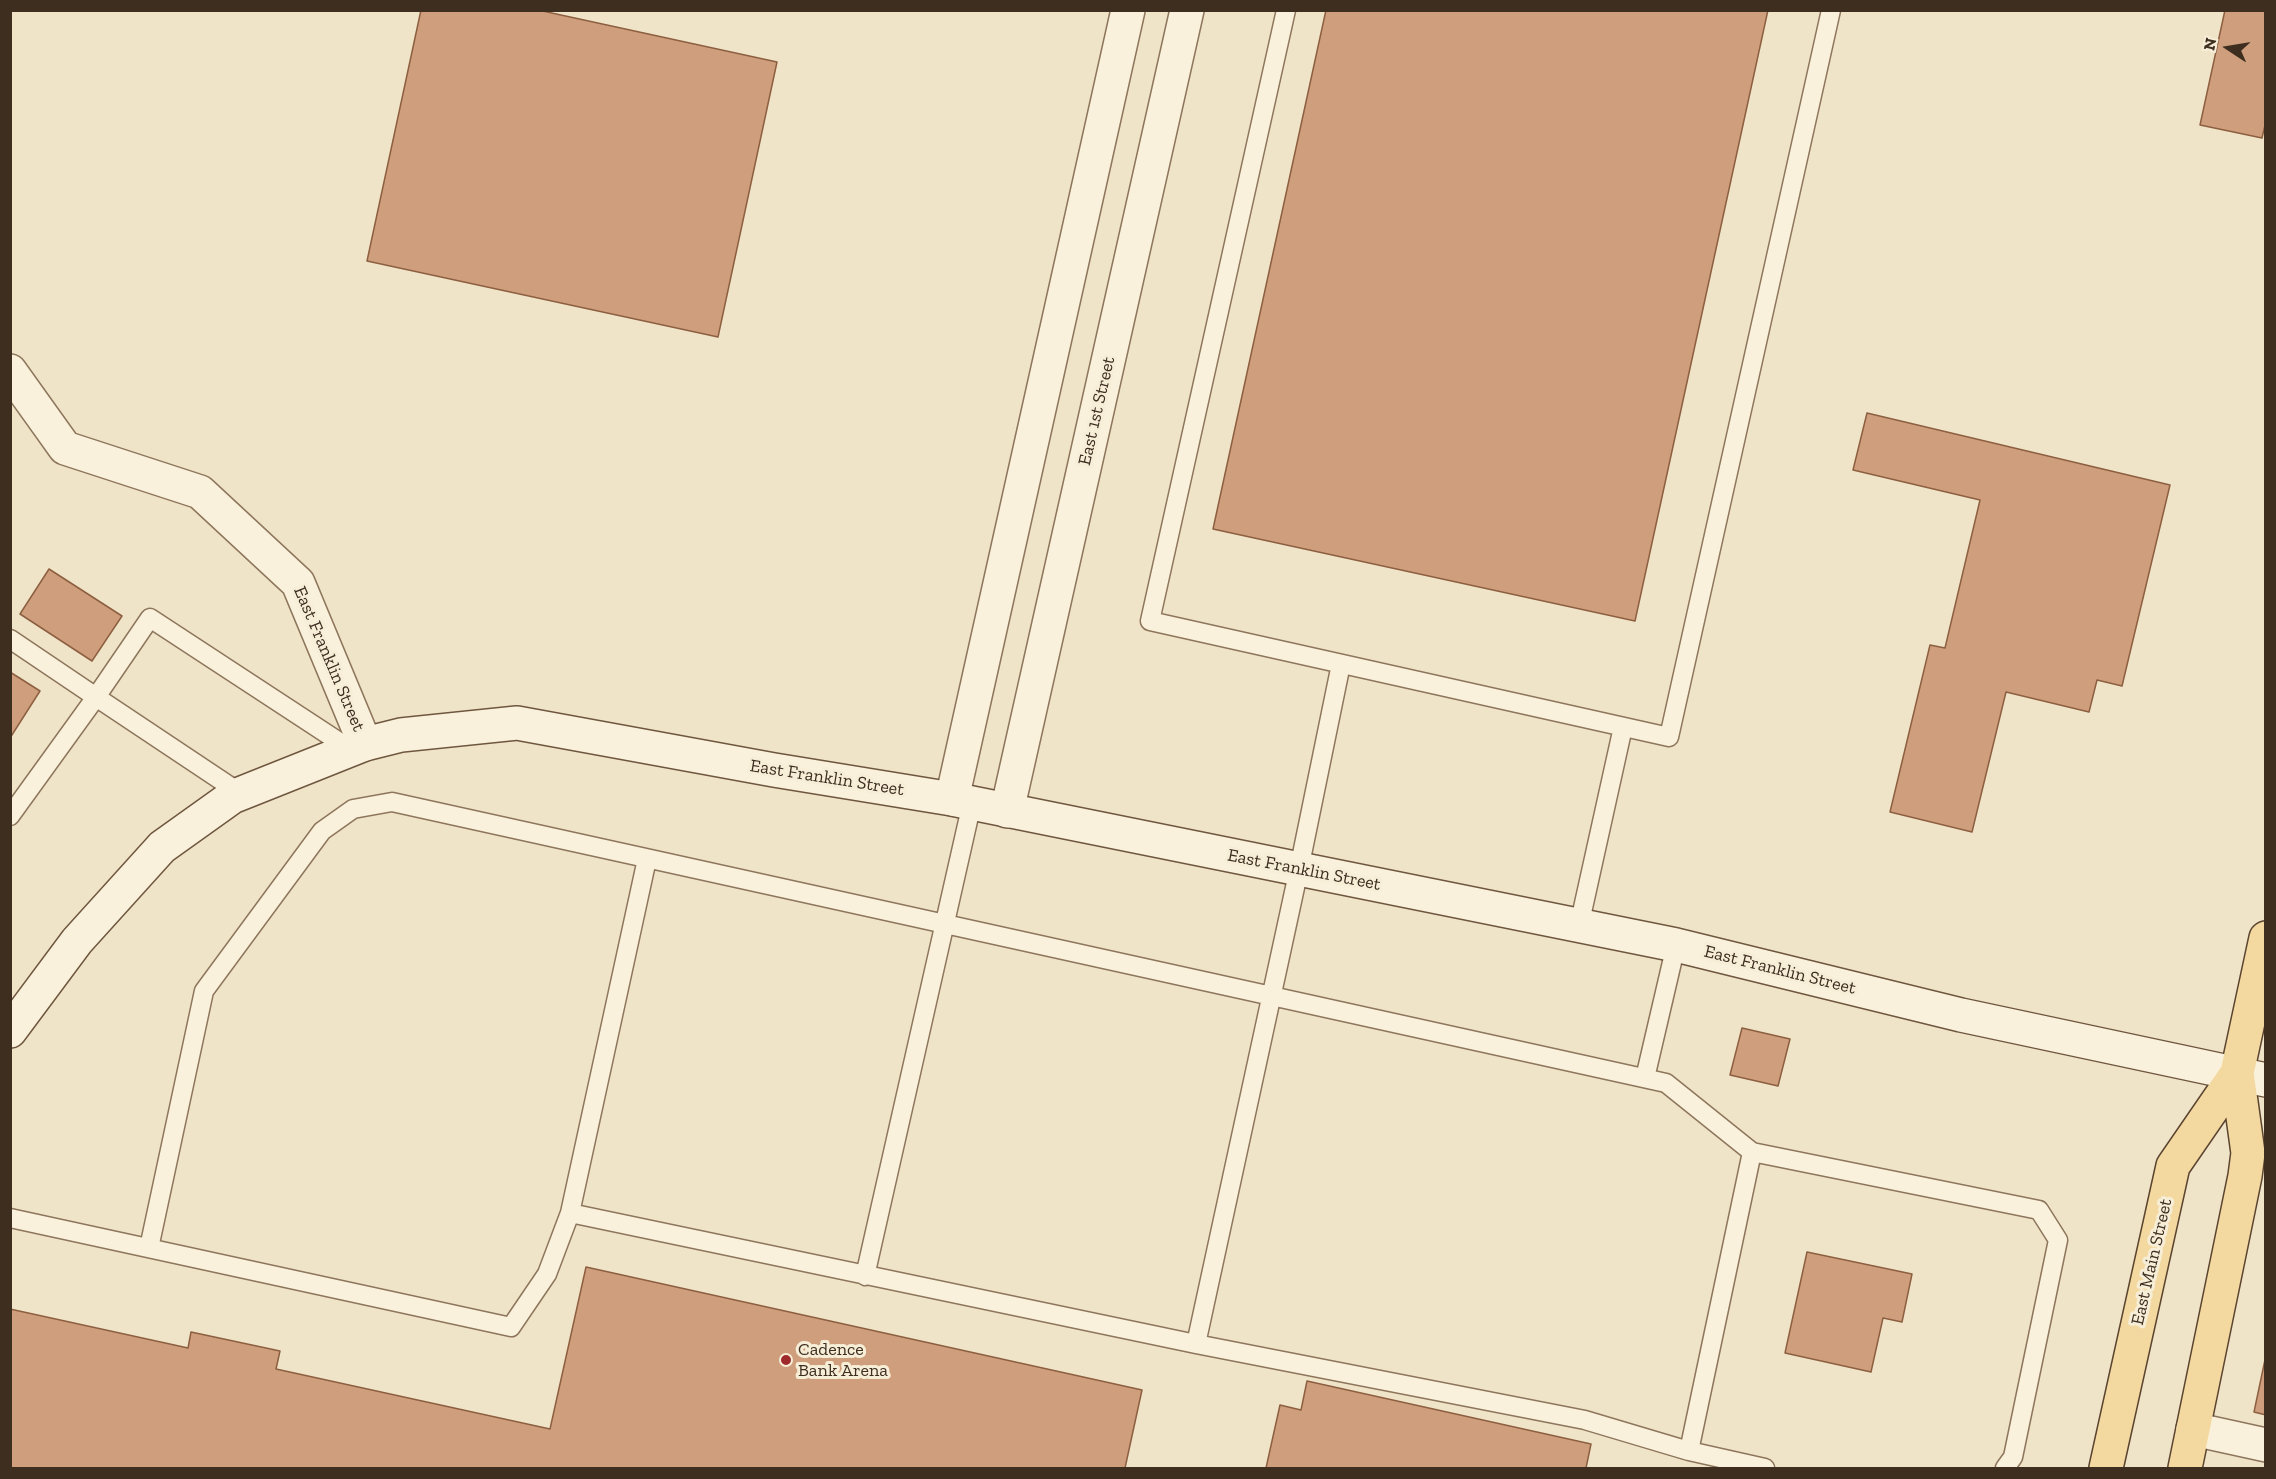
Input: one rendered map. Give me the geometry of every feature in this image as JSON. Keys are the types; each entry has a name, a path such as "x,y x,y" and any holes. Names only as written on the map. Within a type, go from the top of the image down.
{"main road":[{"name":"East Main Street","path":"2185,1468 2245,1176 2251,1077 2265,938"},
{"name":"East Main Street","path":"2106,1468 2173,1166 2251,1077"}],"street":[{"path":"962,801 1128,10"},
{"name":"East 1st Street","path":"1008,811 1187,10"},
{"name":"East Franklin Street","path":"10,371 65,448 200,492 298,583 358,746"},
{"name":"East Franklin Street","path":"10,1031 77,941 162,847 240,793 358,746 400,735 517,723 774,770 962,801 1676,945 1960,1015 2251,1077"},
{"path":"2193,1429 2265,1445"}],"lane":[{"path":"1286,10 1150,621 1669,737 1831,10"},
{"path":"10,816 150,618 358,746"},
{"path":"10,639 240,793"},
{"path":"1196,1344 1341,664"},
{"path":"1579,926 1623,727"},
{"path":"865,1276 944,924 962,801"},
{"path":"150,1248 204,991 322,831 353,809 392,802 1666,1083 1752,1152 2039,1210 2058,1240 2013,1457 2005,1468"},
{"path":"10,1218 511,1327 547,1274 570,1213 647,859"},
{"path":"1645,1078 1676,945"},
{"path":"1689,1451 1752,1152"},
{"path":"570,1213 1196,1344 1585,1420 1689,1451 1765,1468"}],"building":[{"path":"421,10 538,10 777,62 718,337 367,261"},
{"path":"1326,10 1768,10 1635,621 1213,529"},
{"path":"2225,10 2266,10 2266,121 2262,138 2200,125"},
{"path":"1867,413 2170,485 2122,686 2097,680 2089,712 2006,692 1972,832 1890,812 1930,645 1945,648 1980,500 1853,470"},
{"path":"49,569 122,616 92,661 20,614"},
{"path":"10,672 40,691 10,738"},
{"path":"1742,1028 1790,1039 1778,1086 1730,1075"},
{"path":"1807,1252 1912,1274 1902,1322 1883,1318 1871,1372 1785,1353"},
{"name":"Cadence Bank Arena","path":"586,1267 1142,1390 1125,1468 10,1468 10,1309 188,1348 191,1332 280,1351 276,1369 550,1429"},
{"path":"2266,1355 2266,1415 2254,1412"},
{"path":"1307,1381 1591,1444 1586,1468 1266,1468 1280,1405 1301,1410"}],"place":[{"name":"Cadence Bank Arena","path":"786,1360"}]}
